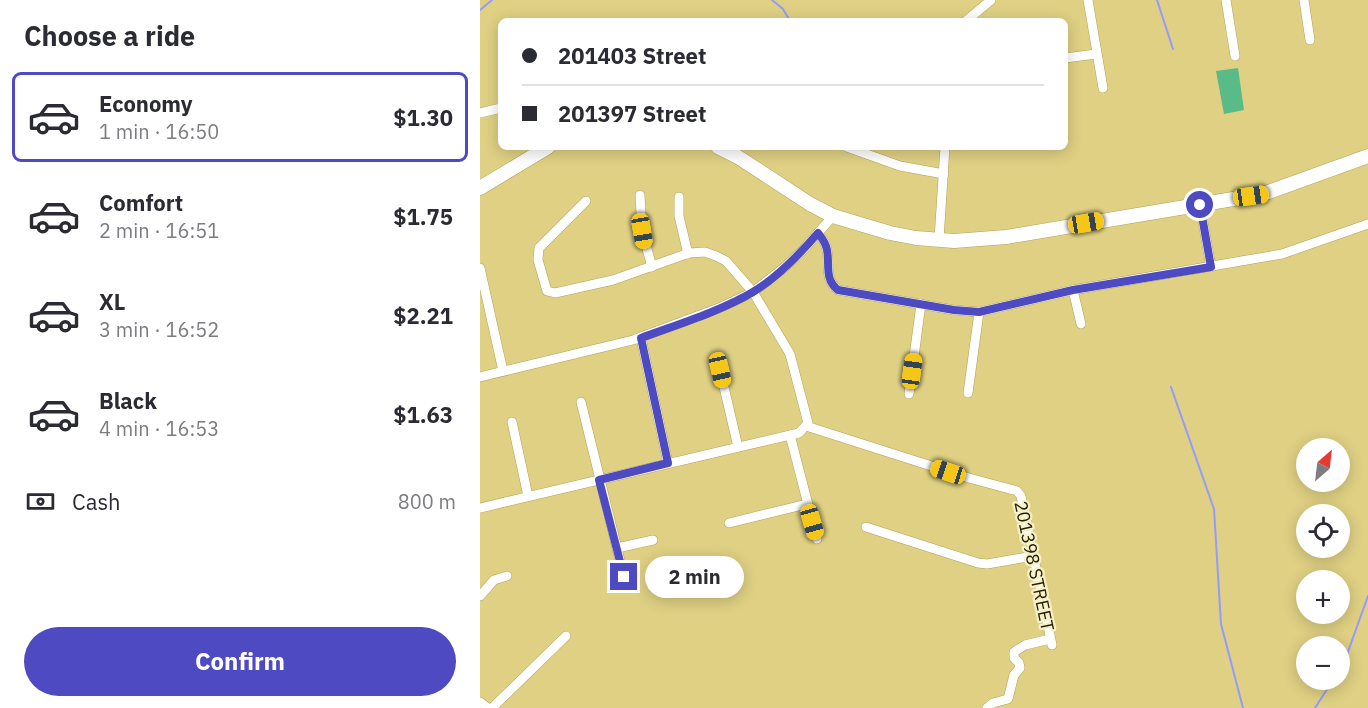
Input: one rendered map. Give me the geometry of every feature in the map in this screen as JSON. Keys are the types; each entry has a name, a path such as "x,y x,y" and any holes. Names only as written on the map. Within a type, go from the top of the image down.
{"street":[{"path":"970,18 991,0"},
{"path":"1088,0 1103,88"},
{"path":"1226,0 1235,56"},
{"path":"1304,0 1310,40"},
{"path":"1068,58 1096,54"},
{"path":"480,113 498,109"},
{"path":"480,188 543,150"},
{"path":"723,150 833,216 890,233 954,241 1006,237 1263,194 1368,156"},
{"path":"855,150 900,166 944,174"},
{"path":"939,239 945,150"},
{"path":"640,195 642,231 652,267"},
{"path":"679,197 679,216 688,254"},
{"path":"480,508 799,433 806,426 808,418 790,354 753,292 726,261 705,252 688,254 613,280 555,293 547,291 538,260 539,248 586,201"},
{"path":"1200,205 1211,267"},
{"path":"480,376 543,363 641,338 719,308 753,292 795,259 833,216"},
{"path":"818,233 827,250 830,282 838,290 979,312 1073,290 1281,254 1368,224"},
{"path":"480,268 503,371"},
{"path":"1073,290 1080,324"},
{"path":"909,394 921,304"},
{"path":"968,393 979,312"},
{"path":"641,338 668,463"},
{"path":"720,370 738,447"},
{"path":"581,402 624,577"},
{"path":"512,422 528,496"},
{"name":"201398 STREET","path":"806,426 1017,491 1021,496 1051,642 1025,645 1014,652 1014,658 1020,668 1014,675 1008,699 993,703 987,708"},
{"path":"790,435 817,539"},
{"path":"729,523 807,504"},
{"path":"866,527 978,563 987,564 1033,556"},
{"path":"617,548 653,540"},
{"path":"480,596 494,580 507,576"},
{"path":"480,702 490,708 566,636"}],"green space":[{"path":"1238,68 1244,110 1224,114 1216,71"}],"waterway":[{"path":"480,10 492,0"},
{"path":"772,0 783,9 788,18"},
{"path":"1157,0 1173,49"},
{"path":"1171,387 1214,509 1221,624 1243,708"},
{"path":"1350,646 1368,596"},
{"path":"1315,708 1327,690"}],"route":[{"path":"624,577 599,480 668,463 641,338 719,308 753,292 795,259 818,233 825,242 827,250 830,282 838,290 845,293 885,297 965,311 979,312 1073,290 1211,267 1200,205"}]}
